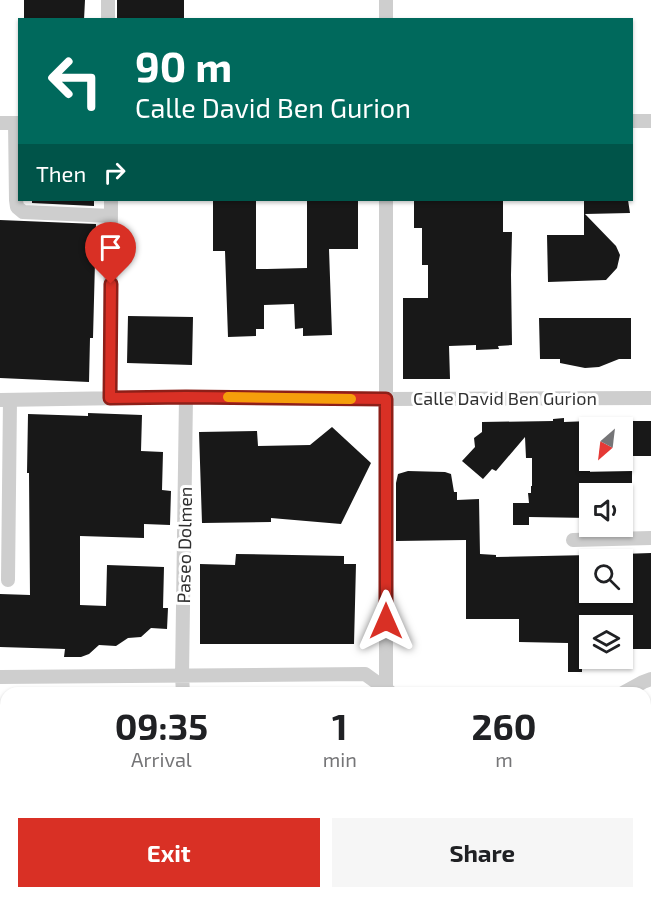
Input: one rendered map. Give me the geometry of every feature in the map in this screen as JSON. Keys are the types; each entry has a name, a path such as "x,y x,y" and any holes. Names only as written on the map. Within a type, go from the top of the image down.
{"street":[{"path":"108,0 108,18"},
{"path":"386,0 386,18"},
{"path":"633,121 651,121"},
{"path":"0,123 17,123 15,200 17,207 23,212 111,216"},
{"path":"110,398 111,201"},
{"path":"386,201 388,687"},
{"name":"Calle David Ben Gurion","path":"5,400 186,397 651,398"},
{"name":"Paseo Dolmen","path":"183,687 186,397"},
{"path":"5,400 8,580"},
{"path":"573,540 651,538"},
{"path":"0,677 365,674 383,687"},
{"path":"634,687 651,679"}],"building":[{"path":"24,0 85,0 84,18 24,18"},
{"path":"117,0 184,0 184,18 117,18"},
{"path":"32,201 94,201 94,206 32,203"},
{"path":"213,201 256,201 256,269 267,269 307,268 307,201 358,201 358,249 329,249 332,335 303,336 303,328 295,329 294,304 264,305 264,329 256,329 256,336 228,337 225,251 213,251"},
{"path":"414,201 503,201 503,232 512,232 512,345 498,346 499,349 476,350 476,345 449,346 450,379 403,379 403,298 428,298 428,265 422,265 422,228 414,228"},
{"path":"584,201 628,201 630,213 585,214 616,246 620,255 617,268 606,280 548,282 547,235 584,235"},
{"path":"0,220 96,224 93,338 90,338 89,382 0,378"},
{"path":"128,316 193,317 192,365 127,363"},
{"path":"539,318 631,318 631,359 619,359 599,367 585,368 560,363 560,359 540,359"},
{"path":"88,413 142,415 141,451 163,452 162,490 171,491 170,525 144,524 144,538 80,536 80,605 106,606 107,565 164,567 163,608 168,608 167,629 151,628 141,637 128,638 116,646 99,645 89,654 81,657 64,657 65,649 0,647 0,594 30,595 28,414 88,416"},
{"path":"564,418 564,422 579,421 579,471 632,471 632,483 579,483 579,518 529,517 529,525 513,525 513,503 529,503 528,493 531,493 532,486 532,458 526,458 525,437 496,471 492,469 483,479 462,461 475,447 474,438 482,432 482,422 553,421 553,419"},
{"path":"633,421 651,421 651,456 633,456"},
{"path":"332,427 371,463 341,524 271,518 271,522 202,523 199,432 257,431 258,446 310,445"},
{"path":"408,471 445,472 451,474 457,500 479,499 480,554 496,555 496,557 579,555 579,603 633,603 633,554 651,553 651,649 633,649 633,615 579,615 579,669 582,669 582,672 568,672 568,643 519,642 519,619 466,619 466,540 396,541 398,474"},
{"path":"236,554 344,556 344,564 356,564 354,644 200,644 200,564 235,565"}],"slow traffic":[{"path":"228,397 351,399"}],"route":[{"path":"111,284 110,398 386,399 386,621"}]}
